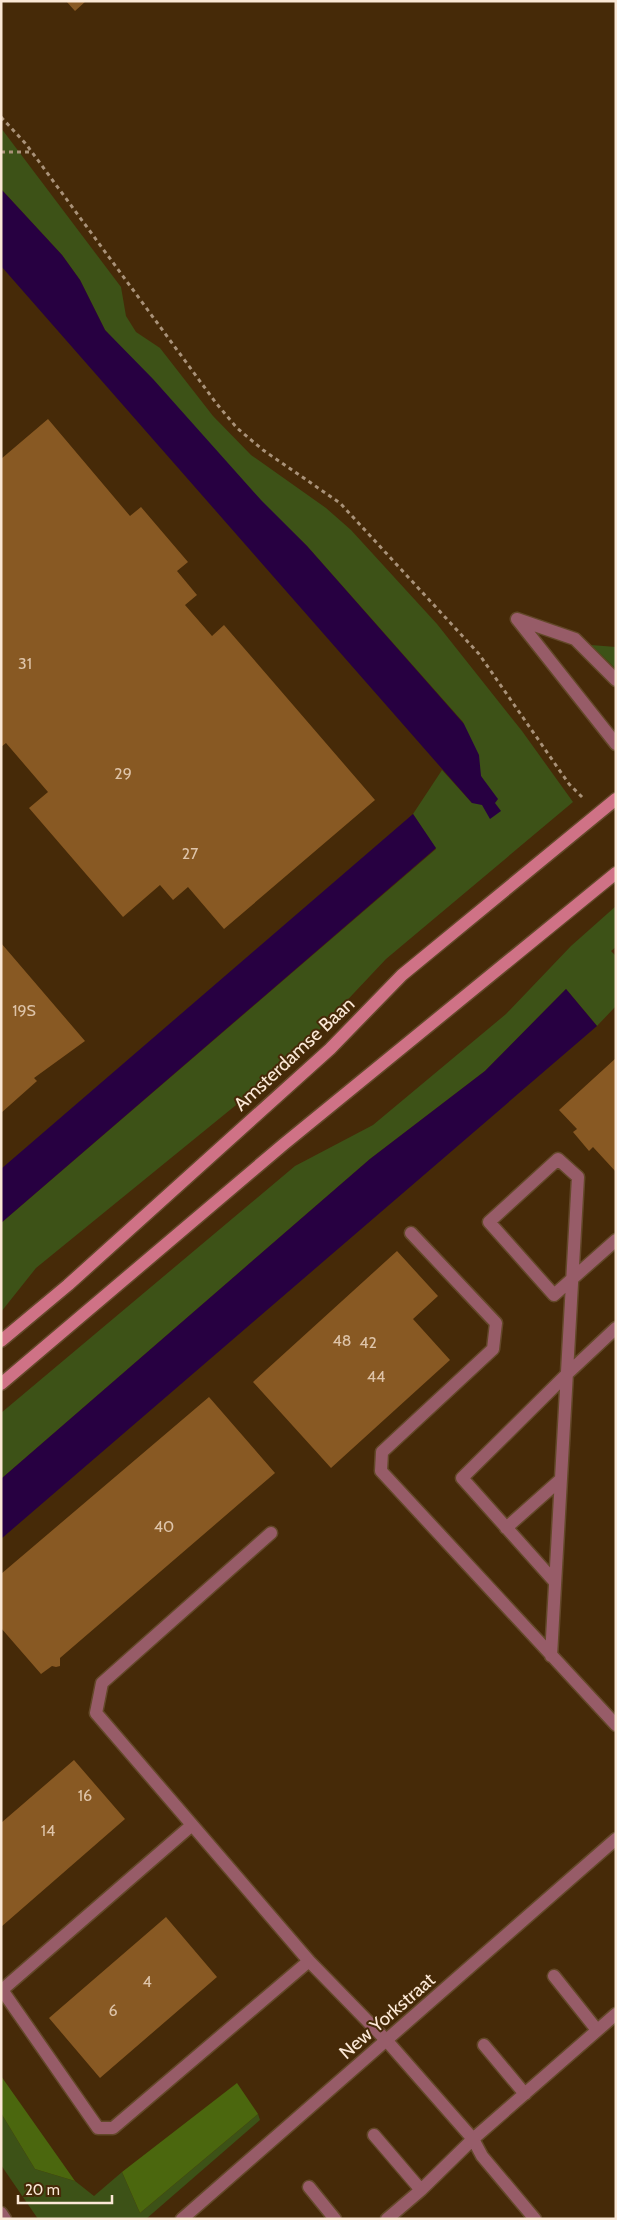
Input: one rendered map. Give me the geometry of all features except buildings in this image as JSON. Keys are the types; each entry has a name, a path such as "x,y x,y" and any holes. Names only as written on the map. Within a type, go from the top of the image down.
{"main road":[{"name":"Amsterdamse Baan","path":"1,1341 75,1279 330,1049 402,975 616,799"},
{"path":"1,1384 292,1138 616,873"}],"street":[{"path":"616,680 576,639 518,619 616,744"},
{"path":"551,1656 560,1480 567,1374 572,1278 578,1177 558,1159 489,1222 554,1295 572,1278 616,1240"},
{"path":"412,1233 496,1323 493,1350 382,1452 381,1471 616,1725"},
{"path":"555,1582 462,1478 616,1328"},
{"path":"506,1528 560,1480"},
{"path":"271,1533 102,1683 96,1713 309,1961 387,2042 473,2139 482,2156 535,2219"},
{"path":"192,1825 2,1990 98,2128 113,2128 309,1961"},
{"name":"New Yorkstraat","path":"182,2219 387,2042 616,1839"},
{"path":"554,1976 597,2030"},
{"path":"387,2219 421,2190 473,2139 616,2014"},
{"path":"484,2044 525,2094"},
{"path":"374,2135 421,2190"},
{"path":"309,2187 335,2219"},
{"path":"1,2213 5,2219"}],"path":[{"path":"1,117 32,152 216,403 237,428 263,450 340,503 479,654 569,784 599,814"},
{"path":"1,152 32,152"}],"green space":[{"path":"1,128 121,287 126,316 136,332 160,348 213,416 251,455 326,508 351,530 437,624 522,731 573,802 386,959 290,1061 36,1268 1,1312 1,1223 436,849 413,814 442,770 472,803 495,803 481,776 463,722 307,546 261,501 105,330 80,280 62,255 1,189"},
{"path":"591,645 616,647 616,669"},
{"path":"616,906 616,947 611,951 616,956 616,1006 597,1026 566,989 485,1071 370,1159 1,1479 1,1413 295,1166 373,1125 506,1014 571,946"},
{"path":"1,2076 75,2181 35,2169 1,2113"},
{"path":"237,2083 258,2114 140,2213 122,2172"},
{"path":"1,2113 35,2169 75,2181 94,2196 122,2172 140,2213 258,2114 260,2120 146,2219 38,2219 1,2165"}],"shaded area":[{"path":"1,189 62,255 80,280 105,330 153,379 261,500 307,546 464,724 479,755 481,776 498,799 495,803 501,811 490,819 482,805 472,803 1,266"},
{"path":"413,814 436,848 1,1223 1,1169"},
{"path":"566,989 597,1026 1,1539 1,1479 370,1159 485,1071"}]}
